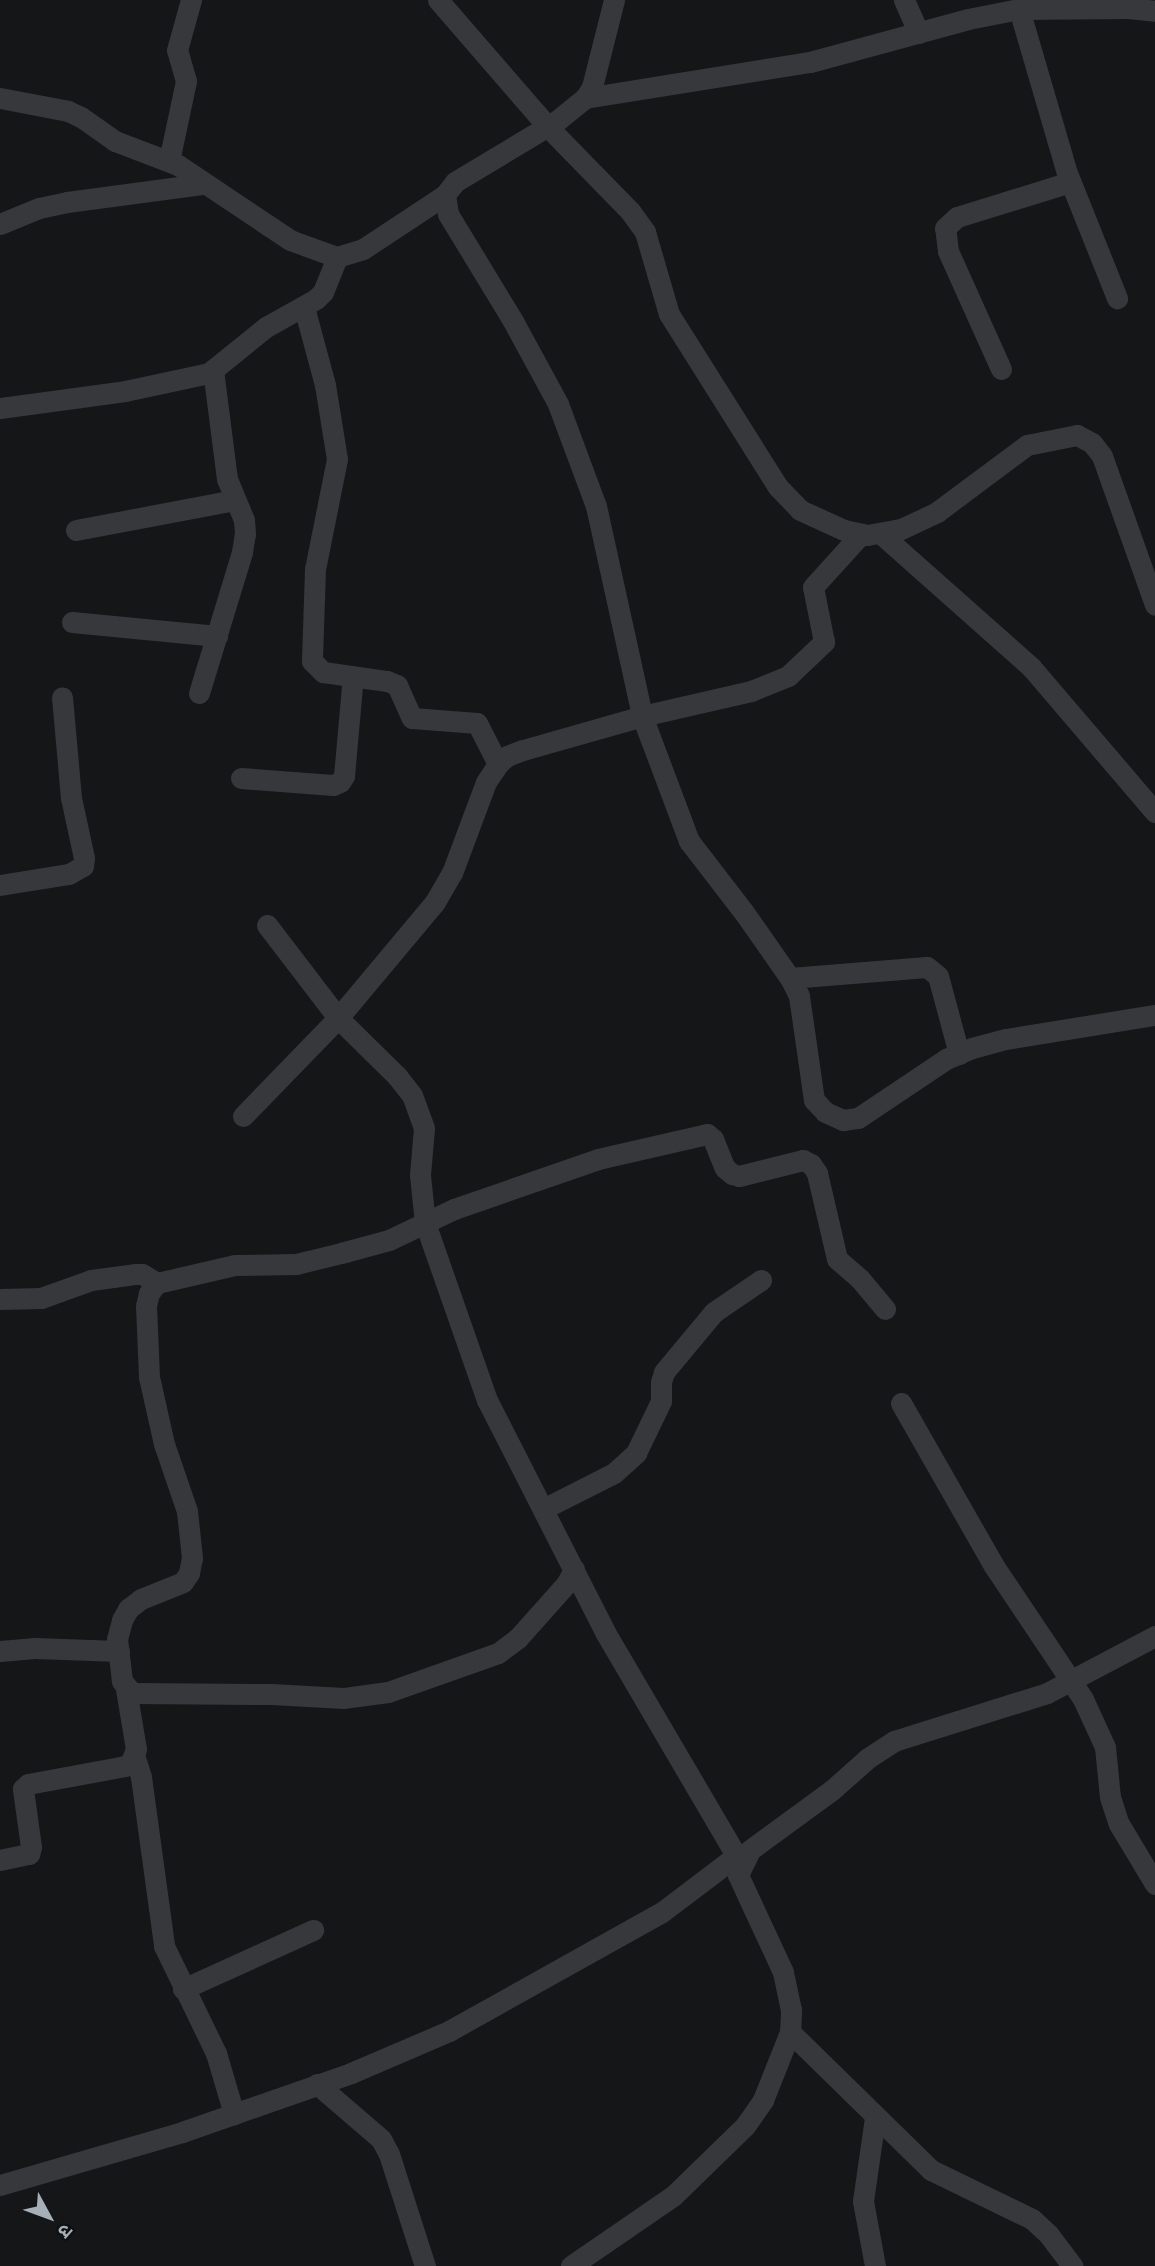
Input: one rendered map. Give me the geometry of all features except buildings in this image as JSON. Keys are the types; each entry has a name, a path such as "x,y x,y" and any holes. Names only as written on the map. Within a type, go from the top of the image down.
{"street":[{"path":"169,161 186,81 177,50 191,0"},
{"path":"438,0 547,126 629,211 645,232 669,314 778,487 800,510 844,530 871,533 901,529 937,512 1027,444 1077,435 1092,443 1102,456 1155,605"},
{"path":"0,98 68,111 115,141 169,161 290,240 337,257 363,249 445,195 455,182 547,126 585,99 592,87 614,0"},
{"path":"904,0 919,33"},
{"path":"585,99 810,62 1018,9 1115,8 1155,11"},
{"path":"1018,9 1045,108 1070,182 1117,298"},
{"path":"1001,369 947,251 945,228 957,217 1070,182"},
{"path":"0,224 39,208 67,202 202,184"},
{"path":"445,195 448,214 513,321 563,416 596,506 642,716 689,841 790,978 804,1016 814,1100 825,1112 843,1120 858,1118 946,1059 959,1054 1006,1039 1155,1015"},
{"path":"0,408 125,391 213,370 266,327 304,307 323,292 337,257"},
{"path":"304,307 325,385 337,459 315,569 310,652 316,668 323,672 387,681 397,685 412,718 477,723 498,764"},
{"path":"199,693 245,534 244,520 227,479 213,370"},
{"path":"76,530 235,500"},
{"path":"243,1116 338,1018 435,902 452,873 486,782 498,764 508,755 523,750 642,716 751,691 788,676 824,642 813,587 871,533"},
{"path":"871,533 1031,667 1155,811"},
{"path":"72,622 217,636"},
{"path":"241,778 333,785 340,782 344,776 353,676"},
{"path":"0,885 69,874 83,866 84,858 71,798 62,697"},
{"path":"267,925 338,1018 397,1076 412,1095 424,1128 420,1175 425,1223 487,1400 605,1632 738,1860 738,1875 783,1972 791,2010 790,2032 763,2100 745,2126 673,2196 571,2266"},
{"path":"790,978 927,967 938,976 959,1054"},
{"path":"0,1860 29,1854 31,1847 23,1789 28,1784 125,1766 134,1755 136,1749 117,1639 128,1609 141,1599 183,1582 189,1573 192,1558 187,1511 164,1444 149,1377 146,1306 149,1293 157,1283 235,1265 296,1264 330,1256 389,1240 454,1209 598,1159 707,1134 713,1139 725,1168 732,1174 739,1176 803,1160 811,1164 817,1173 837,1259 860,1279 885,1309"},
{"path":"0,1299 41,1298 91,1280 135,1274 142,1274 157,1283"},
{"path":"543,1509 614,1473 636,1453 661,1401 664,1372 714,1312 761,1280"},
{"path":"901,1403 994,1566 1073,1679 1105,1747 1110,1797 1119,1824 1155,1884"},
{"path":"126,1689 132,1693 146,1695 271,1694 344,1698 388,1692 498,1653 518,1638 567,1583 574,1569"},
{"path":"0,2185 234,2114 449,2031 662,1912 738,1860 832,1790 868,1758 894,1741 963,1717 1018,1703 1073,1679 1155,1636"},
{"path":"0,1651 35,1648 119,1651"},
{"path":"134,1755 141,1777 164,1946 216,2053 234,2114"},
{"path":"183,1989 313,1930"},
{"path":"790,2032 931,2170 1032,2219 1049,2235 1072,2266"},
{"path":"317,2084 381,2139 389,2154 425,2266"},
{"path":"875,2118 863,2200 875,2266"}]}
